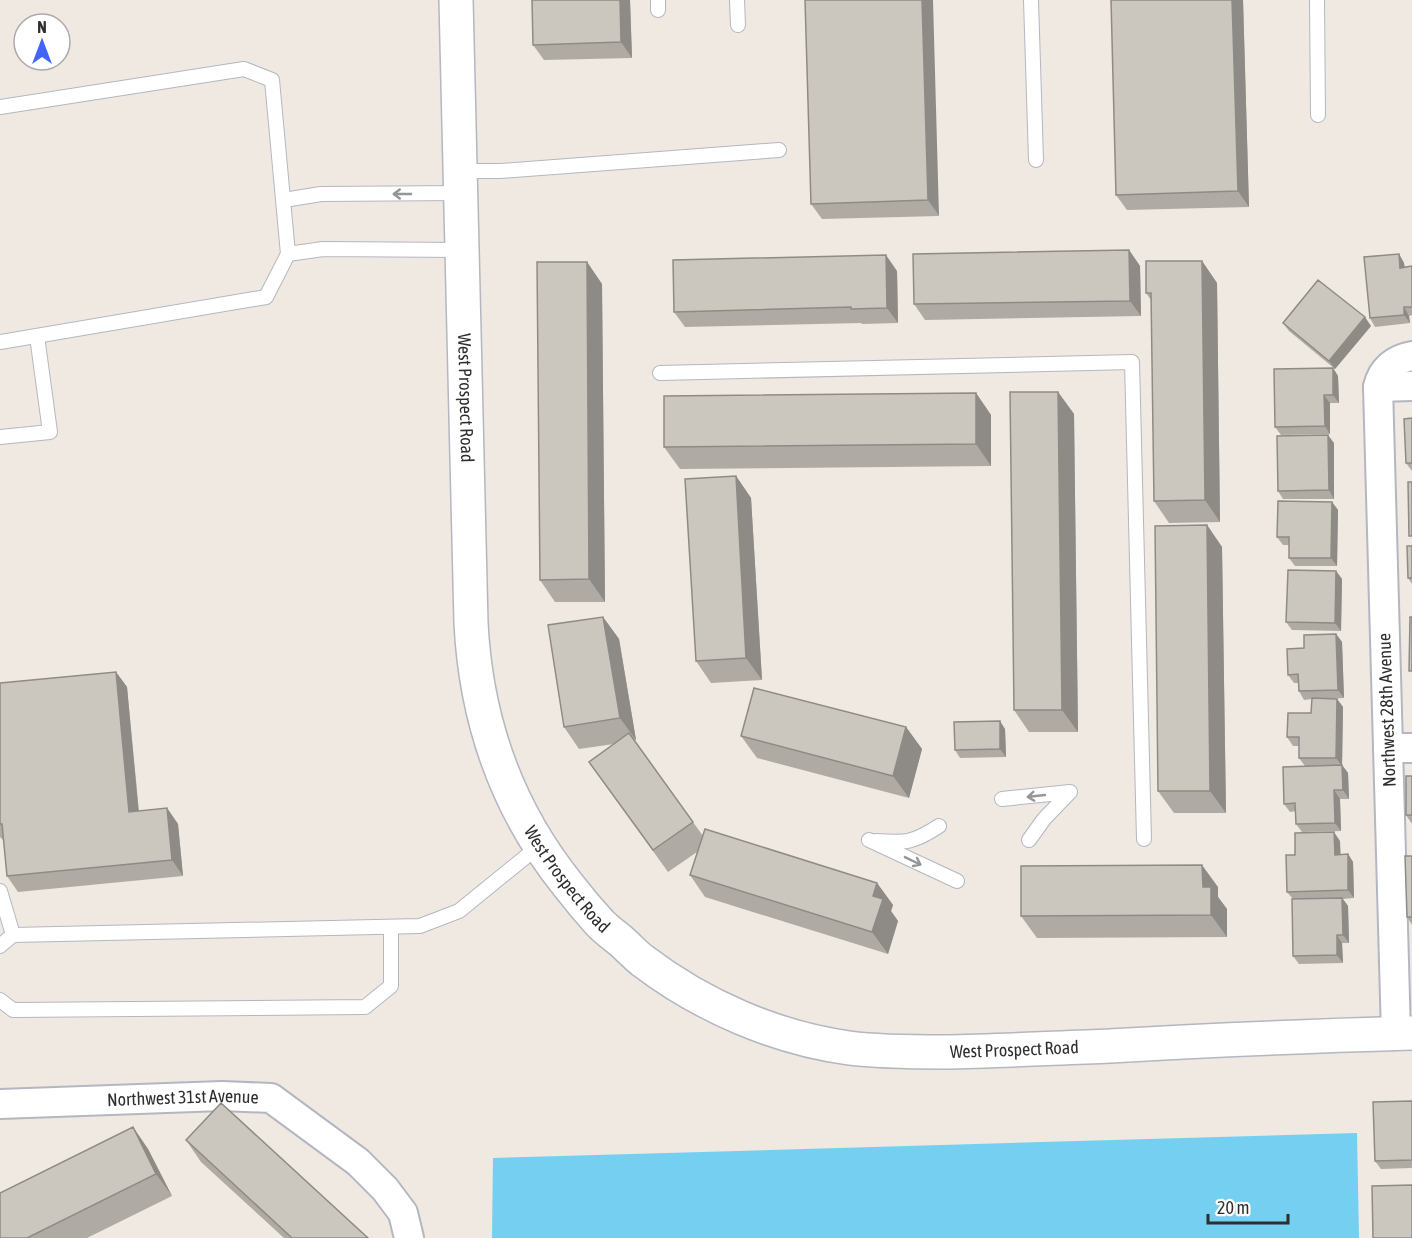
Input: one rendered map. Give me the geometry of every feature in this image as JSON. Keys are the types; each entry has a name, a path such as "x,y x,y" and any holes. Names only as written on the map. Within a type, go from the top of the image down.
{"main road":[{"name":"West Prospect Road","path":"456,0 471,623 475,672 486,727 512,797 552,865 601,924 641,960 711,1004 765,1027 847,1048 899,1052 966,1052 1404,1033"}],"street":[{"path":"1412,356 1403,357 1388,367 1378,387 1412,386"},
{"name":"Northwest 28th Avenue","path":"1378,387 1399,715 1404,1033"},
{"name":"Northwest 31st Avenue","path":"0,1104 222,1096 270,1098 358,1162 385,1189 403,1213 409,1238"}],"lane":[{"path":"737,0 738,25"},
{"path":"1031,0 1036,160"},
{"path":"1317,0 1318,115"},
{"path":"0,107 244,69 273,80 288,254 266,297 0,342"},
{"path":"284,200 321,194 460,182 500,171 779,150"},
{"path":"288,254 323,249 462,250"},
{"path":"0,438 50,432 37,336"},
{"path":"660,372 1132,362 1144,839"},
{"path":"1002,799 1070,792 1044,819 1029,840"},
{"path":"939,826 920,838 909,841 869,840 957,881"},
{"path":"0,946 13,935 420,926 459,911 539,846"},
{"path":"0,891 13,935"},
{"path":"0,1000 13,1010 365,1007 391,986 391,927"}],"water":[{"path":"1357,1133 1359,1238 492,1238 493,1158"}],"building":[{"path":"532,0 620,0 621,42 533,45"},
{"path":"805,0 922,0 928,200 811,204"},
{"path":"1111,0 1232,0 1238,191 1116,195"},
{"path":"1129,250 1130,301 914,304 913,254"},
{"path":"1399,254 1400,268 1412,266 1412,307 1404,307 1404,315 1370,318 1364,257"},
{"path":"886,255 887,308 674,312 673,260"},
{"path":"1146,261 1202,261 1205,500 1154,501 1151,293 1146,293"},
{"path":"537,262 587,262 589,579 540,580"},
{"path":"1318,280 1365,317 1329,361 1283,323"},
{"path":"1333,368 1333,395 1324,395 1325,426 1275,427 1274,369"},
{"path":"1010,392 1058,392 1062,710 1014,710"},
{"path":"976,393 976,444 664,447 664,396"},
{"path":"1412,418 1412,463 1406,463 1404,419"},
{"path":"1328,435 1329,490 1278,491 1277,436"},
{"path":"736,476 746,658 696,661 685,479"},
{"path":"1408,482 1412,482 1412,536 1409,536"},
{"path":"1278,501 1332,502 1331,558 1289,558 1289,537 1277,537"},
{"path":"1207,525 1210,791 1158,791 1155,526"},
{"path":"1407,546 1412,546 1412,578 1408,578"},
{"path":"1288,570 1336,571 1335,623 1286,622"},
{"path":"603,617 620,718 564,727 548,625"},
{"path":"1410,617 1412,617 1412,671 1409,671"},
{"path":"1336,634 1338,690 1299,691 1298,674 1288,675 1287,649 1304,648 1304,635"},
{"path":"116,672 129,812 167,808 172,860 7,876 2,824 0,824 0,683"},
{"path":"754,688 906,727 893,776 741,736"},
{"path":"1312,698 1337,699 1336,758 1299,758 1299,737 1287,737 1288,713 1311,713"},
{"path":"1000,721 1000,749 955,750 954,722"},
{"path":"629,733 693,822 653,850 589,762"},
{"path":"1342,765 1343,790 1334,790 1335,823 1296,824 1295,803 1284,804 1283,767"},
{"path":"1406,776 1412,776 1412,815 1406,815"},
{"path":"705,829 877,883 873,896 883,899 872,932 690,875"},
{"path":"1334,832 1335,855 1348,854 1348,890 1287,892 1286,855 1295,855 1295,833"},
{"path":"1405,856 1412,856 1412,917 1407,917"},
{"path":"1202,865 1203,887 1211,887 1211,915 1021,916 1021,866"},
{"path":"1342,898 1343,935 1337,935 1337,955 1293,956 1292,899"},
{"path":"1412,1101 1412,1160 1375,1161 1373,1102"},
{"path":"221,1103 368,1238 292,1238 186,1140"},
{"path":"133,1127 156,1174 27,1238 0,1238 0,1193"},
{"path":"1412,1185 1412,1238 1373,1238 1372,1186"}]}
